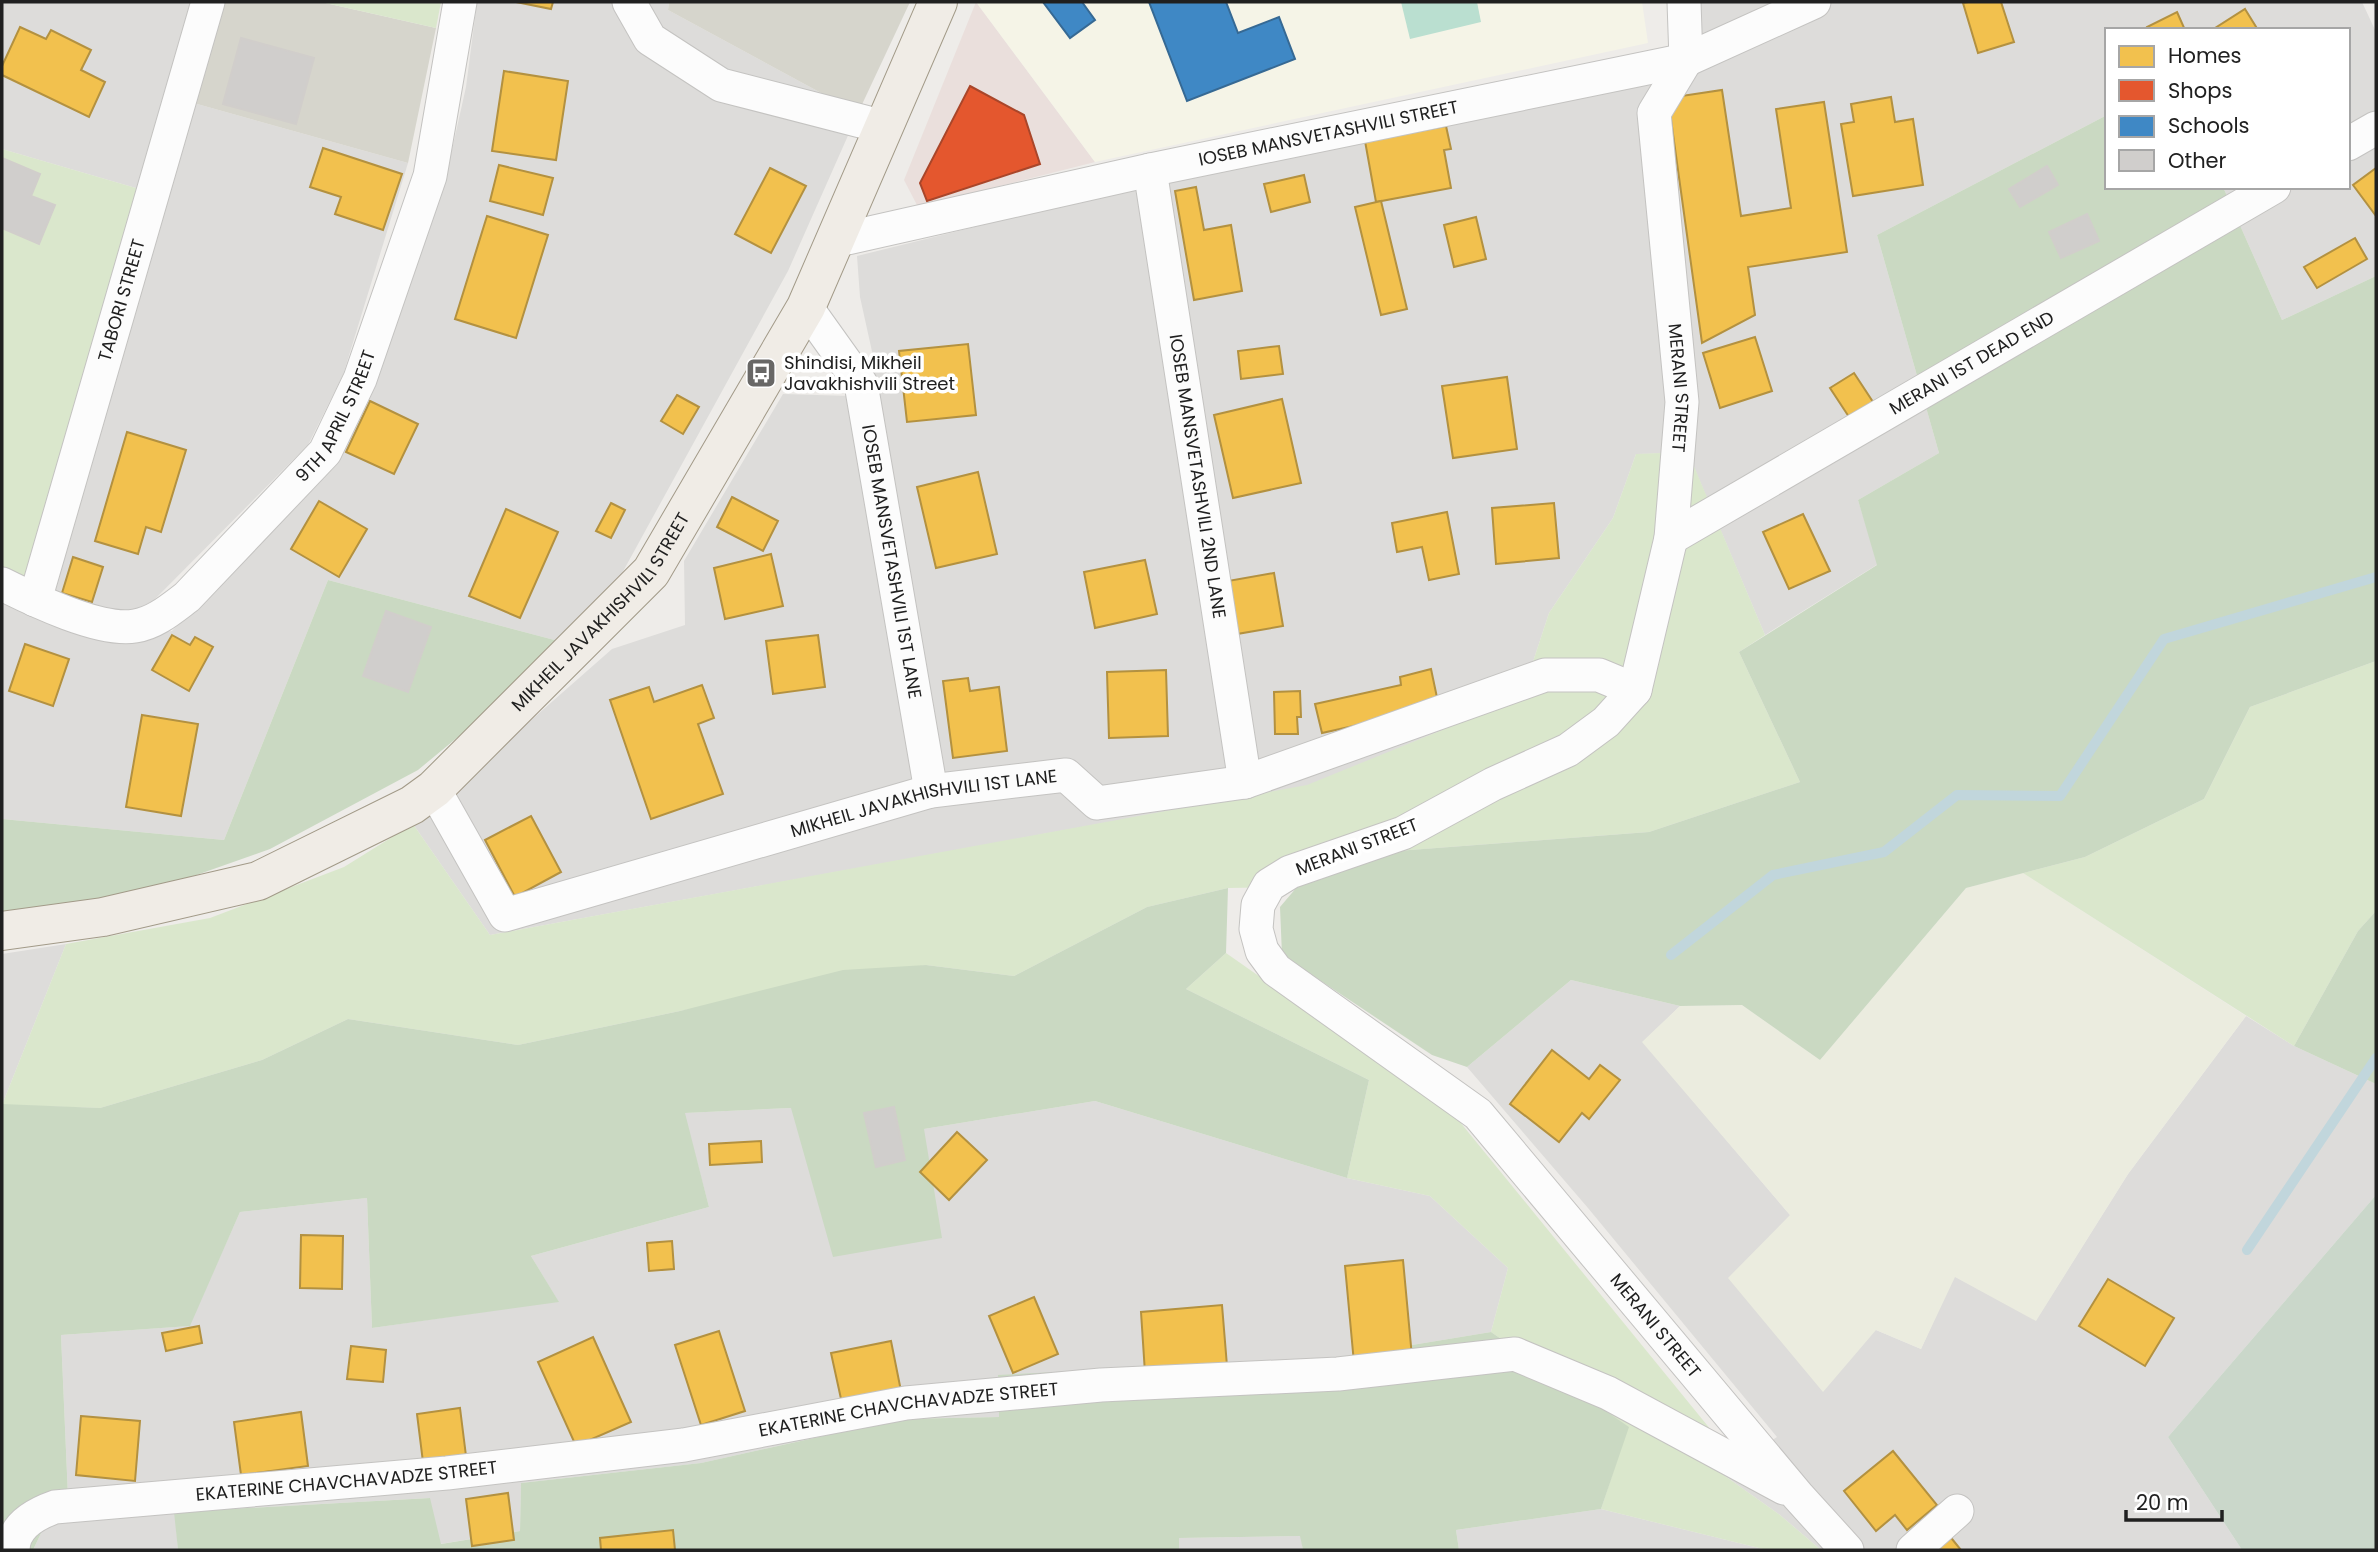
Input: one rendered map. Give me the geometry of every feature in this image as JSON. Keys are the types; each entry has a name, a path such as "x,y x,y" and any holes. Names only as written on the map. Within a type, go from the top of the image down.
{"main road":[{"name":"MIKHEIL JAVAKHISHVILI STREET","path":"2,931 103,917 258,881 412,805 434,789 651,572 806,307 938,2"}],"street":[{"name":"TABORI STREET","path":"35,600 208,2"},
{"name":"9TH APRIL STREET","path":"2,584 35,600 112,627 137,626 161,616 187,597 325,452 360,379 430,176 460,2"},
{"path":"629,2 650,40 721,85 884,127"},
{"path":"1684,2 1686,60"},
{"name":"IOSEB MANSVETASHVILI STREET","path":"834,241 1150,170 1686,60 1814,2"},
{"name":"MERANI STREET","path":"1686,60 1654,113 1682,402 1671,538 1636,690 1606,722 1568,750 1493,784 1403,833 1290,872 1269,885 1258,905 1256,929 1262,951 1276,970 1478,1114 1798,1496 1847,1550"},
{"path":"2350,143 2376,128"},
{"name":"IOSEB MANSVETASHVILI 2ND LANE","path":"1150,170 1245,782"},
{"name":"MERANI 1ST DEAD END","path":"1671,538 2271,189"},
{"name":"IOSEB MANSVETASHVILI 1ST LANE","path":"806,307 860,384 931,790"},
{"name":"MIKHEIL JAVAKHISHVILI 1ST LANE","path":"434,789 505,915 931,790 1066,775 1097,803 1245,782 1545,674 1599,675 1636,690"},
{"name":"EKATERINE CHAVCHAVADZE STREET","path":"13,1550 20,1529 37,1513 55,1507 447,1472 684,1445 905,1403 1101,1385 1338,1374 1515,1354 1608,1393 1798,1496"},
{"path":"1913,1550 1957,1511"}],"shaded area":[{"path":"2,2 208,2 153,193 2,149"},
{"path":"222,2 321,2 436,28 408,163 190,102"},
{"path":"477,2 669,2 668,10 858,113 788,271 615,586 562,642 328,580 224,840 2,819 2,600 111,639 172,631 329,458 445,181 466,87"},
{"path":"669,2 910,2 858,113 668,10"},
{"path":"976,2 1095,162 918,207 904,180"},
{"path":"976,2 1642,2 1648,43 1095,162"},
{"path":"1686,2 2362,2 2376,32 2376,276 2282,320 2224,189 2350,189 2350,28 2105,28 2105,116 1877,235 1939,453 1858,500 1878,564 1765,635 1688,453 1636,454 1613,518 1549,613 1521,698 1307,786 490,935 413,824 612,649 685,625 684,561 783,394 850,396 875,365 860,297 857,256 1168,179 1687,71"},
{"path":"190,102 408,163 343,375 308,445 153,601 114,619 42,595"},
{"path":"2023,873 2246,1016 2128,1174 2036,1321 1955,1277 1921,1349 1876,1330 1823,1392 1728,1278 1790,1215 1642,1042 1680,1006 1742,1005 1820,1060 1966,888"},
{"path":"66,944 2,1105 2,954"},
{"path":"1571,980 1680,1006 1643,1042 1790,1215 1876,1330 1921,1349 1954,1276 2036,1320 2128,1174 2246,1016 2294,1046 2376,1084 2376,1195 2168,1437 2242,1550 1821,1550 1780,1515 1701,1459 1751,1454 1777,1437 1588,1208 1467,1067"},
{"path":"1095,1101 1347,1178 1430,1196 1508,1268 1491,1332 1333,1358 998,1376 999,1417 900,1419 701,1463 521,1483 520,1531 440,1544 429,1498 175,1512 178,1550 33,1550 43,1529 69,1519 61,1335 189,1326 240,1212 367,1198 372,1328 558,1301 531,1256 709,1207 684,1113 791,1108 924,1129"},
{"path":"1601,1509 1767,1550 1459,1550 1456,1530"},
{"path":"1301,1536 1303,1550 1179,1550 1179,1538"}],"green space":[{"path":"321,2 441,2 436,28"},
{"path":"1401,2 1477,2 1481,22 1410,39"},
{"path":"2105,116 2105,189 2224,189 2282,320 2376,276 2376,661 2250,707 2204,799 2085,857 1966,888 1820,1060 1742,1005 1680,1006 1571,980 1467,1067 1432,1055 1282,955 1280,907 1297,887 1397,851 1649,832 1800,782 1739,652 1877,565 1858,500 1939,453 1877,235"},
{"path":"2,149 153,193 35,600 2,584"},
{"path":"1688,452 1765,635 1739,652 1800,782 1649,832 1397,851 1297,887 1228,888 1147,907 1014,976 926,965 680,1011 518,1045 348,1019 262,1060 100,1108 2,1105 66,944 210,918 344,867 413,824 490,935 1307,785 1521,698 1549,613 1613,518 1636,454"},
{"path":"328,580 562,642 505,698 418,770 270,849 171,884 2,917 2,819 224,840"},
{"path":"2376,661 2376,911 2358,931 2294,1046 2023,873 2085,857 2204,799 2250,707"},
{"path":"1228,888 1226,953 1186,989 1369,1080 1347,1178 1095,1101 924,1129 942,1238 833,1257 791,1108 685,1113 709,1207 531,1256 559,1302 372,1328 367,1198 240,1212 190,1326 61,1335 69,1520 43,1529 33,1550 2,1550 2,1104 100,1108 262,1060 348,1019 518,1045 680,1011 843,970 926,965 1014,976 1147,907"},
{"path":"2376,911 2376,1084 2294,1046 2358,931"},
{"path":"1226,953 1451,1111 1711,1430 1701,1459 1780,1515 1821,1550 1767,1550 1601,1509 1628,1427 1491,1332 1508,1268 1430,1196 1347,1178 1369,1080 1186,989"},
{"path":"2376,1195 2376,1550 2242,1550 2168,1437"},
{"path":"1491,1332 1629,1427 1601,1509 1456,1530 1459,1550 1303,1550 1300,1536 1179,1538 1179,1550 178,1550 174,1512 430,1498 441,1544 520,1531 521,1483 701,1463 900,1419 999,1417 998,1375 1333,1358"}],"building: Homes":[{"path":"516,2 553,2 551,9"},
{"path":"2001,2 2014,42 1978,53 1963,3"},
{"path":"2245,9 2257,28 2215,28"},
{"path":"2177,12 2184,28 2147,28"},
{"path":"20,27 46,39 51,30 91,50 81,70 105,82 89,117 2,75 2,66"},
{"path":"504,71 568,81 556,160 492,151"},
{"path":"1722,90 1741,216 1791,208 1776,109 1824,102 1847,252 1748,267 1755,315 1702,343 1668,98"},
{"path":"1891,97 1895,122 1913,119 1923,185 1853,196 1841,124 1854,122 1851,104"},
{"path":"1446,126 1451,149 1444,150 1451,188 1376,202 1365,141"},
{"path":"323,148 402,174 383,230 335,214 341,197 310,187"},
{"path":"499,165 553,178 543,215 490,201"},
{"path":"770,168 806,186 771,253 735,234"},
{"path":"2376,168 2376,216 2353,185"},
{"path":"1304,175 1310,202 1271,212 1264,184"},
{"path":"1196,187 1204,230 1231,225 1242,291 1194,300 1175,191"},
{"path":"1381,201 1407,309 1381,315 1355,207"},
{"path":"487,216 548,235 516,338 455,319"},
{"path":"1476,217 1486,259 1454,267 1444,225"},
{"path":"2355,238 2367,259 2317,288 2304,267"},
{"path":"1755,337 1772,391 1720,408 1703,353"},
{"path":"968,344 976,415 907,422 899,351"},
{"path":"1279,346 1283,374 1241,379 1238,351"},
{"path":"1854,373 1875,405 1851,420 1830,388"},
{"path":"1507,377 1517,449 1453,458 1442,386"},
{"path":"677,395 699,407 683,434 661,421"},
{"path":"1282,399 1301,483 1233,498 1214,415"},
{"path":"370,401 418,424 394,474 346,452"},
{"path":"127,432 186,450 161,532 146,527 138,554 95,541"},
{"path":"978,472 997,554 936,568 917,487"},
{"path":"732,497 778,521 763,551 717,527"},
{"path":"319,501 367,529 339,577 291,549"},
{"path":"611,503 625,510 611,538 596,531"},
{"path":"1554,503 1559,558 1496,564 1492,508"},
{"path":"506,509 558,532 520,618 469,596"},
{"path":"1447,512 1459,574 1429,580 1422,547 1397,552 1392,523"},
{"path":"1803,514 1830,571 1789,589 1763,532"},
{"path":"771,554 783,606 725,619 714,568"},
{"path":"73,557 103,567 92,602 62,593"},
{"path":"1145,560 1157,614 1095,628 1084,572"},
{"path":"1274,573 1283,626 1237,634 1228,581"},
{"path":"172,635 190,645 195,637 213,647 189,691 152,670"},
{"path":"818,635 825,687 773,694 766,641"},
{"path":"25,644 69,659 53,706 9,691"},
{"path":"1431,669 1439,707 1322,733 1315,704 1401,685 1400,677"},
{"path":"1166,670 1168,736 1109,738 1107,672"},
{"path":"968,678 970,691 999,687 1007,751 953,758 943,681"},
{"path":"702,685 714,718 698,724 723,794 651,819 610,700 649,687 654,702"},
{"path":"1300,691 1301,717 1297,717 1298,734 1275,734 1274,692"},
{"path":"142,715 198,724 181,816 126,807"},
{"path":"531,816 561,872 515,897 485,840"},
{"path":"1552,1050 1589,1079 1600,1065 1620,1080 1589,1119 1582,1113 1559,1142 1510,1104"},
{"path":"957,1132 987,1160 949,1200 920,1172"},
{"path":"761,1141 762,1162 710,1165 709,1144"},
{"path":"301,1235 343,1236 342,1289 300,1288"},
{"path":"672,1241 674,1269 649,1271 647,1243"},
{"path":"1403,1260 1412,1357 1354,1363 1345,1266"},
{"path":"2108,1279 2174,1318 2145,1366 2079,1326"},
{"path":"1034,1297 1058,1354 1013,1373 989,1316"},
{"path":"1222,1305 1227,1366 1145,1373 1141,1312"},
{"path":"199,1326 202,1343 166,1351 162,1333"},
{"path":"719,1331 745,1411 701,1425 675,1345"},
{"path":"593,1337 631,1422 576,1446 538,1362"},
{"path":"891,1341 902,1396 843,1408 831,1353"},
{"path":"351,1346 386,1350 383,1382 347,1379"},
{"path":"460,1408 466,1456 423,1462 417,1414"},
{"path":"301,1412 308,1466 241,1475 234,1422"},
{"path":"81,1416 140,1421 135,1481 76,1475"},
{"path":"1893,1451 1937,1505 1907,1530 1895,1515 1876,1531 1844,1491"},
{"path":"508,1493 514,1540 472,1546 466,1499"},
{"path":"673,1530 675,1550 601,1550 600,1538"},
{"path":"1948,1534 1961,1550 1928,1550"}],"building: Shops":[{"path":"970,86 1024,115 1040,164 927,201 920,183"}],"building: Schools":[{"path":"1043,2 1082,2 1095,20 1070,38"},
{"path":"1149,2 1226,2 1238,33 1279,17 1295,59 1187,101"}],"building: Other":[{"path":"241,38 314,58 296,124 223,104"},
{"path":"2,158 40,174 31,196 55,205 39,244 2,228"},
{"path":"2047,166 2058,185 2020,207 2009,189"},
{"path":"2087,214 2099,241 2061,258 2049,232"},
{"path":"386,611 431,627 408,692 363,676"},
{"path":"894,1107 905,1160 876,1167 864,1113"}],"waterway":[{"path":"1671,955 1773,875 1884,852 1957,795 2060,796 2164,639 2376,577"},
{"path":"2247,1250 2376,1058"}],"place":[{"name":"Shindisi, Mikheil Javakhishvili Street","path":"761,373"}]}
